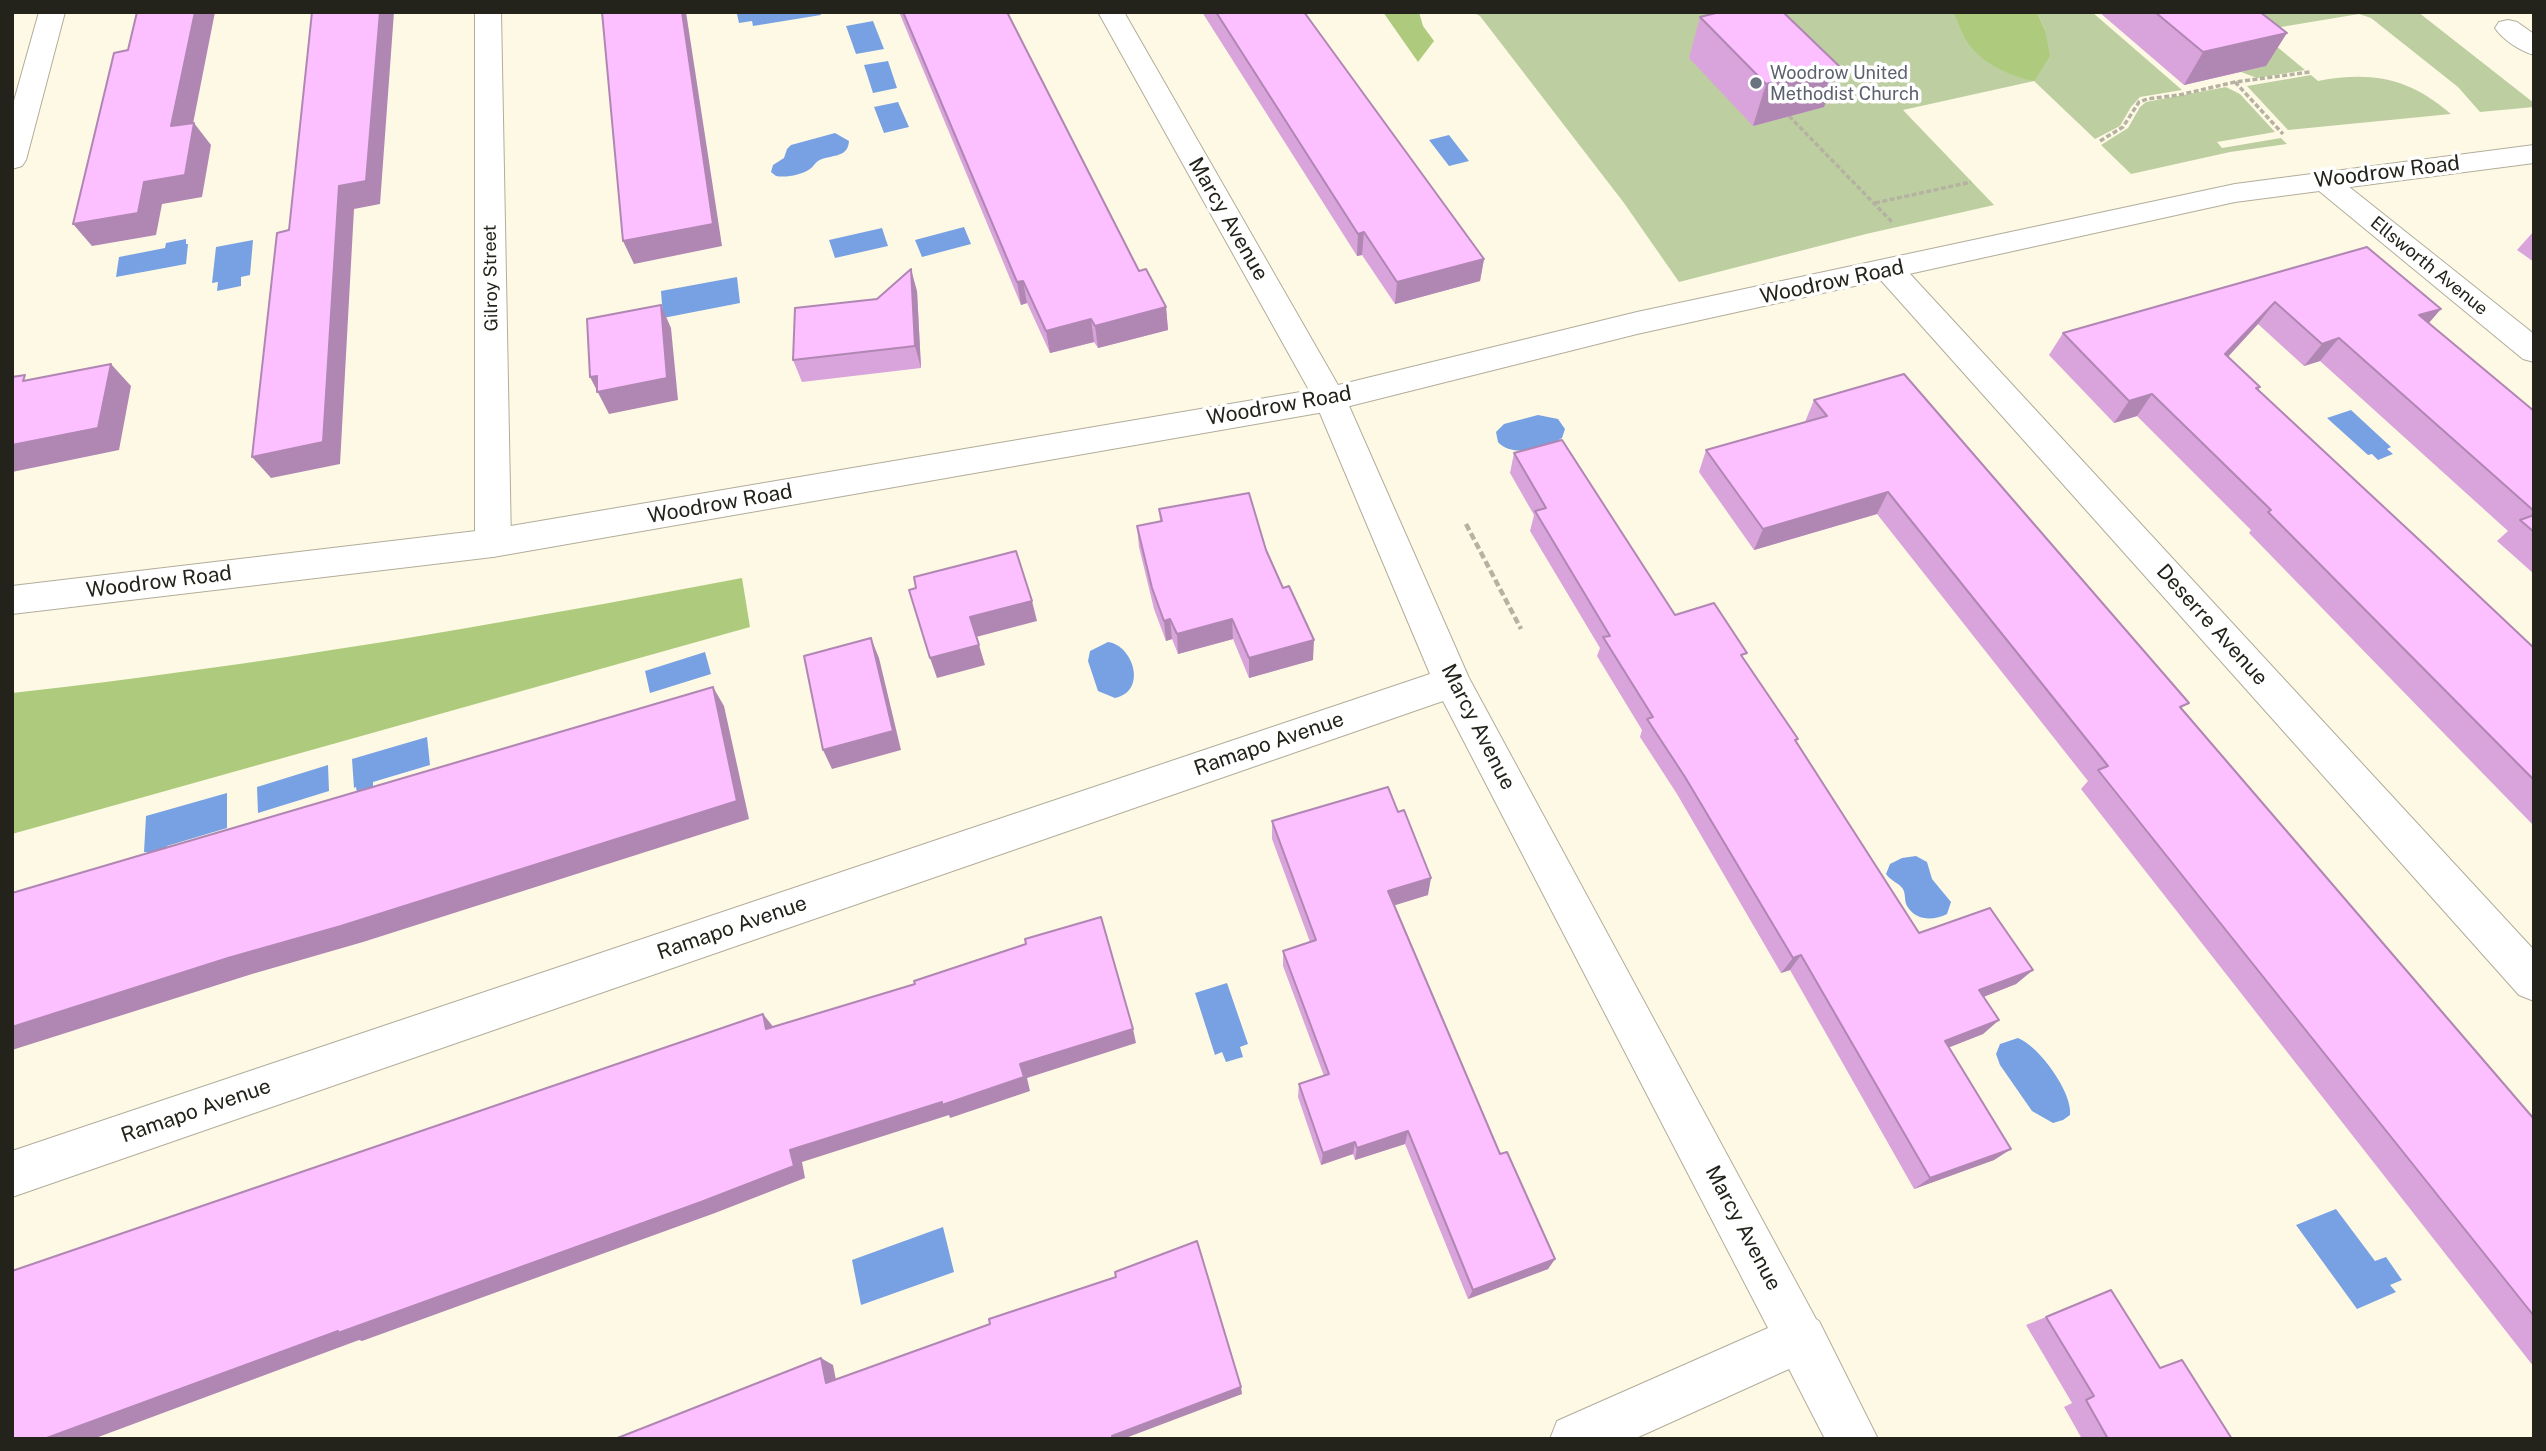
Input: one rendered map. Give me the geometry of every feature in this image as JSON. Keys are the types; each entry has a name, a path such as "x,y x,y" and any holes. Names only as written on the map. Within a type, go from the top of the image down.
{"street":[{"path":"12,160 52,12"},
{"name":"Gilroy Street","path":"488,12 493,543"},
{"name":"Marcy Avenue","path":"1111,12 1330,399 1452,682 1802,1338 1853,1439"},
{"path":"2508,27 2534,47"},
{"name":"Woodrow Road","path":"12,600 493,543 1330,399 1637,323 2235,193 2534,154"},
{"name":"Ellsworth Avenue","path":"2323,180 2534,351"},
{"name":"Deserre Avenue","path":"1889,270 2534,981"},
{"name":"Ramapo Avenue","path":"12,1174 1452,682"},
{"path":"1575,1439 1802,1338"}],"path":[{"path":"2100,141 2123,127 2138,102 2147,99 2179,95 2235,82 2310,72"},
{"path":"2235,82 2283,134"},
{"path":"1789,116 1893,223"},
{"path":"1874,203 1972,182"},
{"path":"1466,524 1521,629"}],"green space":[{"path":"1383,12 1419,12 1423,26 1434,41 1418,62"},
{"path":"1472,12 1962,12 2045,30 2037,12 2092,12 2182,90 2140,97 2120,126 2095,139 2034,81 1903,110 1994,205 1866,234 1679,282 1624,203 1480,16"},
{"path":"1953,12 2037,12 2045,30 2050,56 2034,81 2008,73 1984,60 1971,47"},
{"path":"2199,12 2418,12 2534,103 2534,107 2480,112 2458,87 2371,18 2359,14 2263,30 2263,35 2305,70 2257,78 2241,72 2265,66"},
{"path":"2311,75 2318,81 2356,77 2389,80 2420,92 2451,114 2288,130 2247,86"},
{"path":"2226,87 2240,94 2275,132 2217,142 2222,148 2281,138 2287,144 2230,152 2131,174 2101,145 2128,128 2146,102"},
{"path":"742,578 750,627 12,834 12,693 196,670 378,643"}],"water":[{"path":"820,12 821,15 753,26 752,21 739,23 737,14"},
{"path":"873,21 884,49 856,54 846,26"},
{"path":"888,61 897,88 873,93 864,65"},
{"path":"898,102 909,127 884,133 874,107"},
{"path":"835,133 849,141 848,147 842,153 818,161 810,169 798,174 780,177 771,172 773,165 784,158 791,145"},
{"path":"1449,135 1469,161 1449,166 1429,140"},
{"path":"964,227 971,244 922,257 915,240"},
{"path":"882,228 888,246 835,258 829,240"},
{"path":"186,239 186,264 116,277 119,257 165,248 166,243"},
{"path":"253,240 250,275 241,277 241,286 217,291 218,282 212,283 216,247"},
{"path":"737,277 740,303 663,318 661,291"},
{"path":"2351,410 2391,447 2387,449 2393,454 2378,460 2372,454 2368,455 2327,418"},
{"path":"1538,415 1558,419 1565,429 1562,438 1547,446 1520,451 1504,447 1498,442 1496,432 1504,424"},
{"path":"1108,642 1124,651 1133,668 1131,687 1125,694 1115,698 1098,691 1088,661 1090,651"},
{"path":"705,652 711,674 650,693 645,671"},
{"path":"427,737 430,765 373,782 373,788 357,793 356,787 354,788 352,759"},
{"path":"328,765 329,791 258,813 257,787"},
{"path":"227,793 227,828 167,846 166,852 147,858 147,852 144,852 146,816"},
{"path":"1916,856 1927,862 1932,879 1951,902 1947,914 1936,918 1915,915 1907,906 1903,889 1886,874 1890,864 1902,858"},
{"path":"1227,983 1248,1044 1240,1047 1243,1057 1226,1062 1222,1052 1215,1055 1195,993"},
{"path":"2018,1038 2035,1050 2060,1083 2066,1095 2070,1115 2063,1120 2053,1123 2032,1111 2000,1065 1996,1054 2000,1044"},
{"path":"2336,1209 2375,1261 2386,1257 2402,1280 2390,1285 2396,1292 2357,1309 2296,1225"},
{"path":"943,1227 954,1272 861,1305 852,1260"}],"building":[{"path":"137,12 195,12 171,126 194,123 185,175 144,182 138,213 73,224 114,53 128,50"},
{"path":"312,12 380,12 366,181 339,186 323,442 252,457 277,233 289,230"},
{"path":"602,12 682,12 713,224 623,241"},
{"path":"903,12 1007,12 1139,271 1146,269 1166,307 1095,326 1091,319 1046,331 1023,281 1017,282"},
{"path":"1216,12 1304,12 1484,259 1397,282 1364,232 1358,234"},
{"path":"1720,12 1783,12 1839,66 1766,84 1700,17"},
{"path":"2155,12 2260,12 2287,33 2203,52"},
{"path":"2367,247 2441,309 2419,315 2534,411 2534,511 2339,338 2322,344 2275,302 2225,354 2260,387 2256,388 2534,648 2534,780 2268,512 2271,510 2152,394 2129,401 2063,333"},
{"path":"911,269 915,346 793,360 795,308 877,299"},
{"path":"661,305 667,378 597,392 597,376 590,377 587,319"},
{"path":"111,364 98,428 12,445 12,377 25,375 23,381"},
{"path":"1904,374 2189,703 2180,707 2534,1119 2534,1316 2098,770 2108,766 1888,492 1763,529 1706,450 1827,416 1814,400"},
{"path":"1562,440 1675,615 1714,603 1747,653 1741,655 1798,739 1795,740 1919,933 1990,908 2033,970 1979,990 1999,1020 1945,1041 2011,1149 1930,1178 1801,955 1793,958 1685,777 1647,719 1653,717 1603,637 1610,636 1535,511 1546,508 1514,453"},
{"path":"1249,493 1266,550 1283,588 1289,586 1314,640 1249,658 1232,619 1177,634 1170,619 1164,621 1152,588 1137,526 1162,521 1159,509"},
{"path":"2534,515 2534,532 2520,520"},
{"path":"1016,551 1032,601 970,617 979,645 930,658 909,590 916,588 914,577"},
{"path":"871,638 893,731 823,750 804,656"},
{"path":"713,687 737,801 12,1027 12,893"},
{"path":"1388,787 1398,812 1404,810 1431,878 1388,891 1500,1154 1507,1152 1555,1259 1473,1290 1408,1131 1357,1148 1355,1142 1323,1153 1299,1084 1329,1074 1283,951 1316,940 1272,821"},
{"path":"1101,917 1133,1029 1020,1064 1024,1077 942,1105 942,1102 790,1150 794,1166 701,1202 44,1439 12,1439 12,1271 763,1014 766,1029 915,984 914,981 1026,944 1025,939"},
{"path":"1197,1241 1241,1387 1112,1436 1112,1439 615,1439 821,1358 826,1383 990,1324 989,1319 1116,1277 1115,1272"},
{"path":"2111,1290 2160,1368 2182,1360 2232,1439 2108,1439 2086,1400 2094,1396 2046,1317"}],"place":[{"name":"Woodrow United Methodist Church","path":"1756,83"}]}
